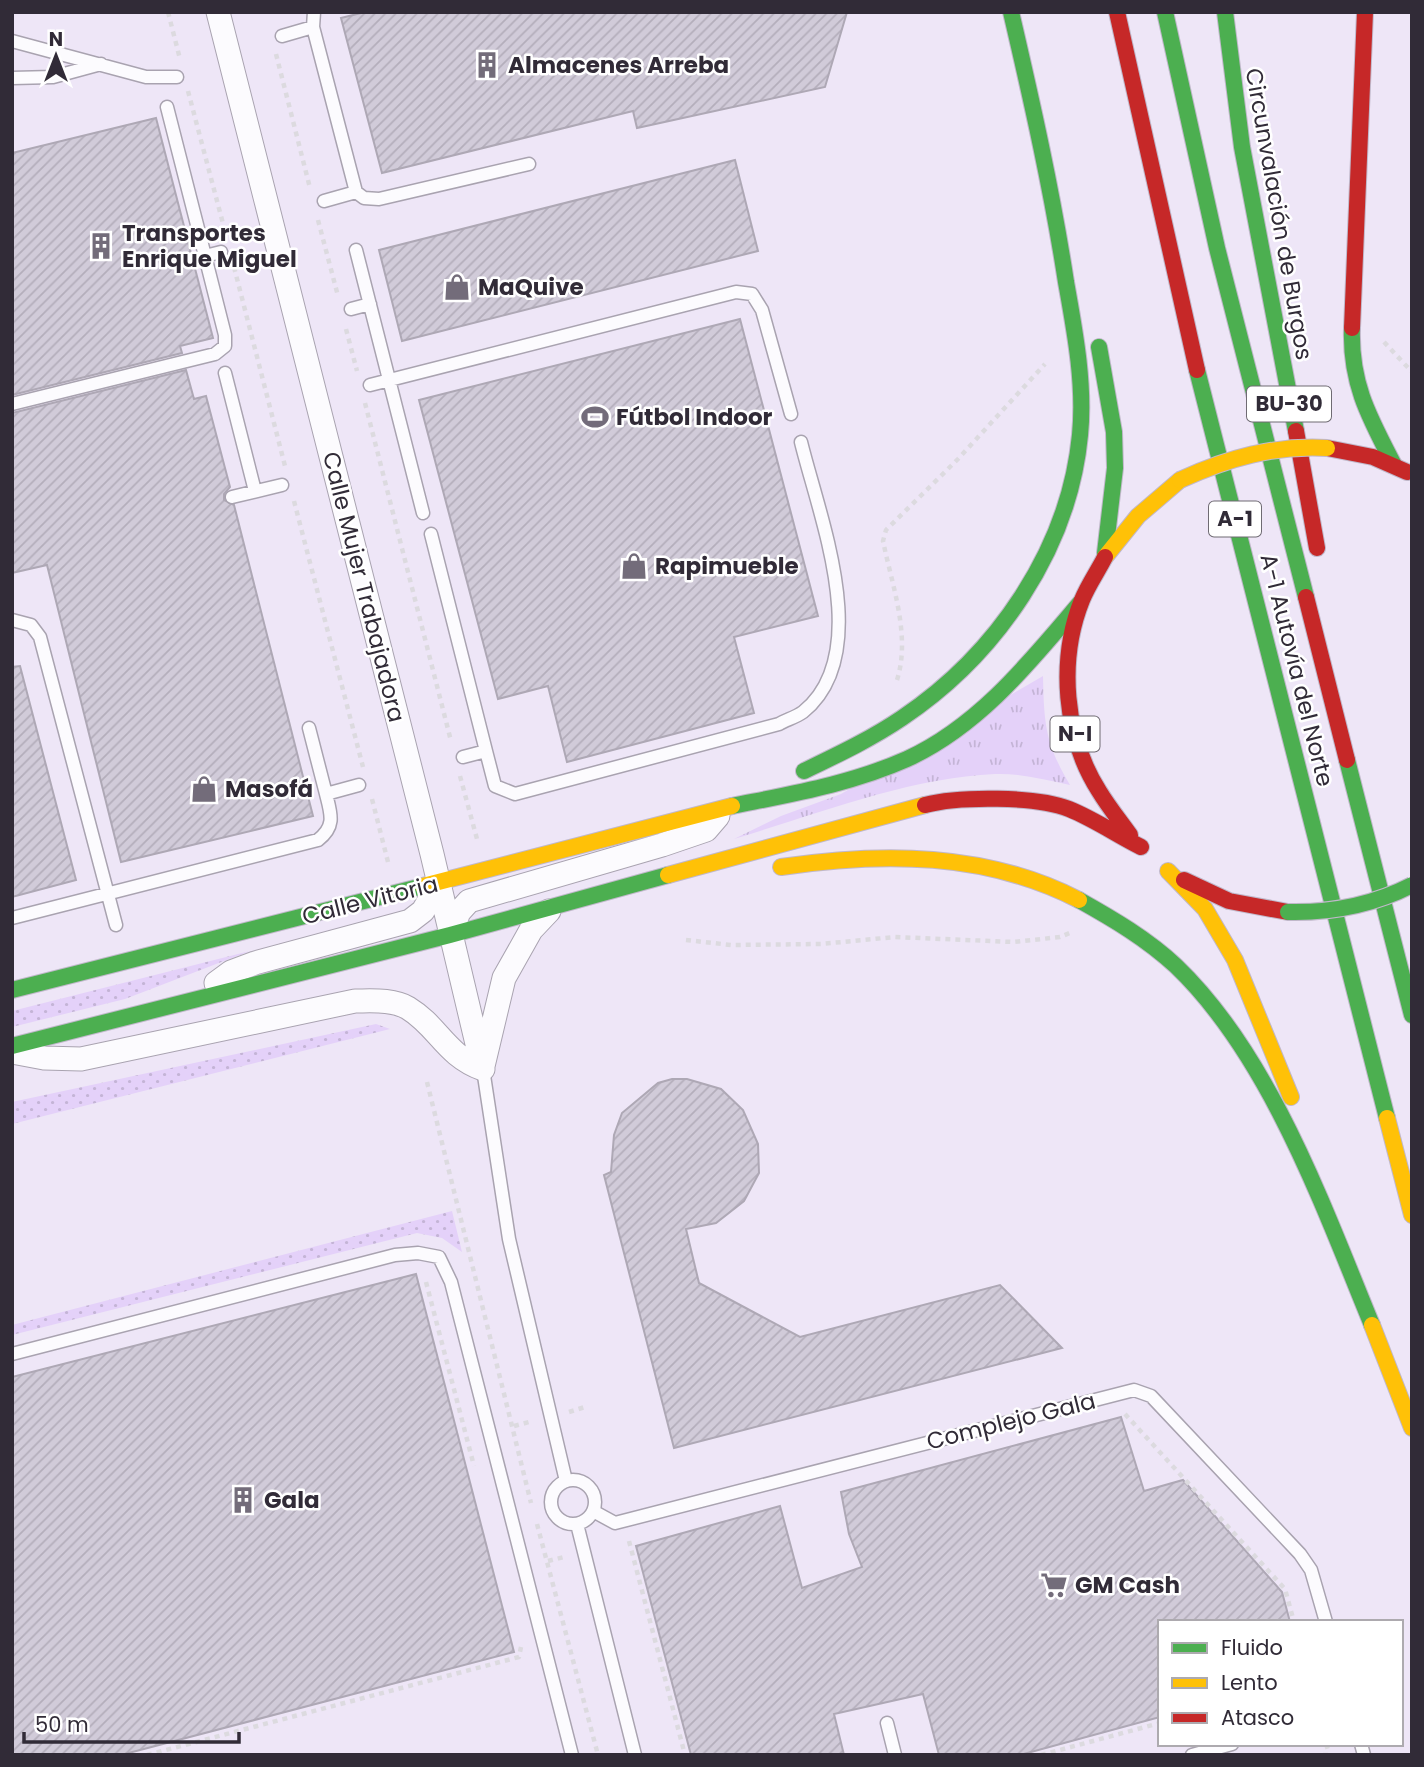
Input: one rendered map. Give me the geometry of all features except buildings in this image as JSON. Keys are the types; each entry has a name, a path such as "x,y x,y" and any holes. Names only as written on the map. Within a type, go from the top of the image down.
{"highway":[{"path":"1011,12 1076,241"},
{"name":"A-1 Autovía del Norte","path":"1117,12 1179,301 1412,1215"},
{"name":"A-1 Autovía del Norte","path":"1165,12 1217,248 1412,1015"},
{"name":"Circunvalación de Burgos","path":"1225,12 1230,64 1248,176 1320,562"},
{"path":"1365,12 1351,357 1362,404 1394,465"},
{"path":"727,805 876,737 918,710 968,667 1004,626 1053,536 1078,451 1081,394 1062,253 1026,71"},
{"path":"1095,330 1114,432 1115,468 1105,553"},
{"name":"N-I","path":"1412,475 1394,465 1327,448 1283,447 1247,453 1215,463 1180,480 1139,512 1105,553 1080,603 1069,647 1067,685 1072,723 1085,768 1105,807 1154,859 1229,901 1288,912 1325,912 1362,905 1412,885"},
{"name":"Calle Vitoria","path":"12,990 439,883 727,805 799,793 909,757 947,735 988,705 1080,603"},
{"path":"1329,617 1357,796"},
{"path":"12,1046 450,935 947,799 994,798 1067,808 1154,859 1205,909 1245,979 1412,1428"},
{"path":"767,870 816,859 932,856 972,861 1020,874 1093,908 1156,948 1219,1013 1270,1092 1369,1312 1412,1428"},
{"path":"563,904 621,906"}],"street":[{"name":"Calle Mujer Trabajadora","path":"218,12 439,883 483,1069"},
{"name":"Calle Vitoria","path":"450,935 459,912 469,901 706,830 727,805"},
{"path":"187,1003 231,972 410,921 423,911 439,883"},
{"path":"12,1052 44,1058 81,1059 355,1001 387,1002 407,1007 463,1062 483,1069 504,978 531,930 563,904"}],"lane":[{"path":"314,12 313,27 356,192 364,198 379,199 529,164"},
{"path":"282,36 313,27"},
{"path":"12,41 146,77 177,77"},
{"path":"12,78 53,77 101,64"},
{"path":"12,404 215,354 225,346 225,335 167,107"},
{"path":"324,201 356,192"},
{"path":"356,250 423,513"},
{"path":"205,256 221,252"},
{"path":"370,385 736,292 752,294 762,310 791,414"},
{"path":"351,309 370,304"},
{"path":"225,373 255,491"},
{"path":"431,534 495,786 514,794 779,724 803,712 833,667 841,622 836,582 801,442"},
{"path":"232,497 282,485"},
{"path":"12,620 31,625 40,637 116,925"},
{"path":"12,918 318,840 329,832 332,824 309,728"},
{"path":"463,757 486,751"},
{"path":"326,794 359,785"},
{"path":"483,1069 509,1239 566,1481"},
{"path":"12,1354 395,1255 418,1253 439,1257 451,1282 572,1755"},
{"name":"Complejo Gala","path":"593,1511 615,1523 1134,1391 1151,1396 1300,1554 1311,1570 1325,1620"},
{"path":"579,1480 594,1496 593,1511 589,1517 577,1524 569,1524 557,1517 551,1504 554,1490 566,1481 579,1480"},
{"path":"577,1524 635,1755"},
{"path":"887,1723 895,1755"},
{"path":"1192,1755 1225,1746"}],"path":[{"path":"168,12 181,63"},
{"path":"276,51 310,192"},
{"path":"188,89 226,236"},
{"path":"317,218 338,298"},
{"path":"233,263 286,469"},
{"path":"345,324 358,375"},
{"path":"1376,341 1385,342 1412,372"},
{"path":"894,689 904,658 883,541 886,530 958,459 1050,358"},
{"path":"364,401 453,746"},
{"path":"293,494 364,770"},
{"path":"459,771 478,842"},
{"path":"371,794 389,865"},
{"path":"686,940 731,946 821,944 895,937 1014,942 1060,937 1082,925 1093,908"},
{"path":"427,1082 527,1477 533,1515 542,1536 598,1755"},
{"path":"423,1271 474,1467"},
{"path":"1120,1413 1125,1413 1285,1589 1293,1620"},
{"path":"629,1541 685,1755"},
{"path":"146,1755 519,1657 522,1651 519,1638"},
{"path":"1041,1755 1158,1724"}],"green space":[{"path":"1043,676 1048,732 1055,757 1070,785 1033,777 995,774 929,782 863,799 734,839 781,816 841,794"},
{"path":"250,951 125,999 12,1027 12,1011"},
{"path":"376,1024 390,1029 12,1124 12,1102"},
{"path":"452,1211 462,1252 442,1238 417,1233 12,1335 12,1325"}],"traffic: fast":[{"path":"804,771 866,740 902,718 968,663 997,631 1044,558 1061,519 1073,478 1081,416 1076,339 1048,180 1011,12"},
{"path":"1165,12 1217,248 1306,597"},
{"path":"1225,12 1242,147 1296,431"},
{"path":"1352,328 1352,348 1358,383 1369,415 1394,465"},
{"path":"1099,347 1114,432 1115,468 1105,553"},
{"path":"1197,370 1387,1118"},
{"path":"732,806 864,775 907,759 933,745 957,729 1002,691 1080,603"},
{"path":"1347,760 1412,1015"},
{"path":"12,1046 450,935 668,875"},
{"path":"1288,912 1352,906 1382,898 1412,885"},
{"path":"12,990 423,886"},
{"path":"1079,900 1142,938 1165,956 1209,1002 1239,1043 1291,1135 1372,1325"}],"traffic: slow":[{"path":"1180,480 1234,459 1270,451 1327,448"},
{"path":"1105,557 1138,516 1180,480"},
{"path":"668,875 925,805"},
{"path":"423,886 732,806"},
{"path":"781,867 857,859 933,860 1007,872 1044,884 1079,900"},
{"path":"1168,871 1205,909 1235,960 1291,1097"},
{"path":"1387,1118 1412,1215"},
{"path":"1372,1325 1412,1428"}],"traffic: jam":[{"path":"1117,12 1197,370"},
{"path":"1352,328 1365,12"},
{"path":"1296,431 1317,548"},
{"path":"1327,448 1373,457 1407,472"},
{"path":"1105,557 1084,594 1074,623 1068,697 1078,746 1087,769 1130,835"},
{"path":"1306,597 1347,760"},
{"path":"925,805 957,800 997,799 1055,805 1087,817 1141,847"},
{"path":"1184,880 1229,901 1288,912"}],"place":[{"name":"Almacenes Arreba","path":"487,65"},
{"name":"Transportes Enrique Miguel","path":"101,246"},
{"name":"MaQuive","path":"457,287"},
{"name":"Fútbol Indoor","path":"595,417"},
{"name":"Rapimueble","path":"634,566"},
{"name":"Masofá","path":"204,789"},
{"name":"Gala","path":"243,1500"},
{"name":"GM Cash","path":"1054,1585"}]}
